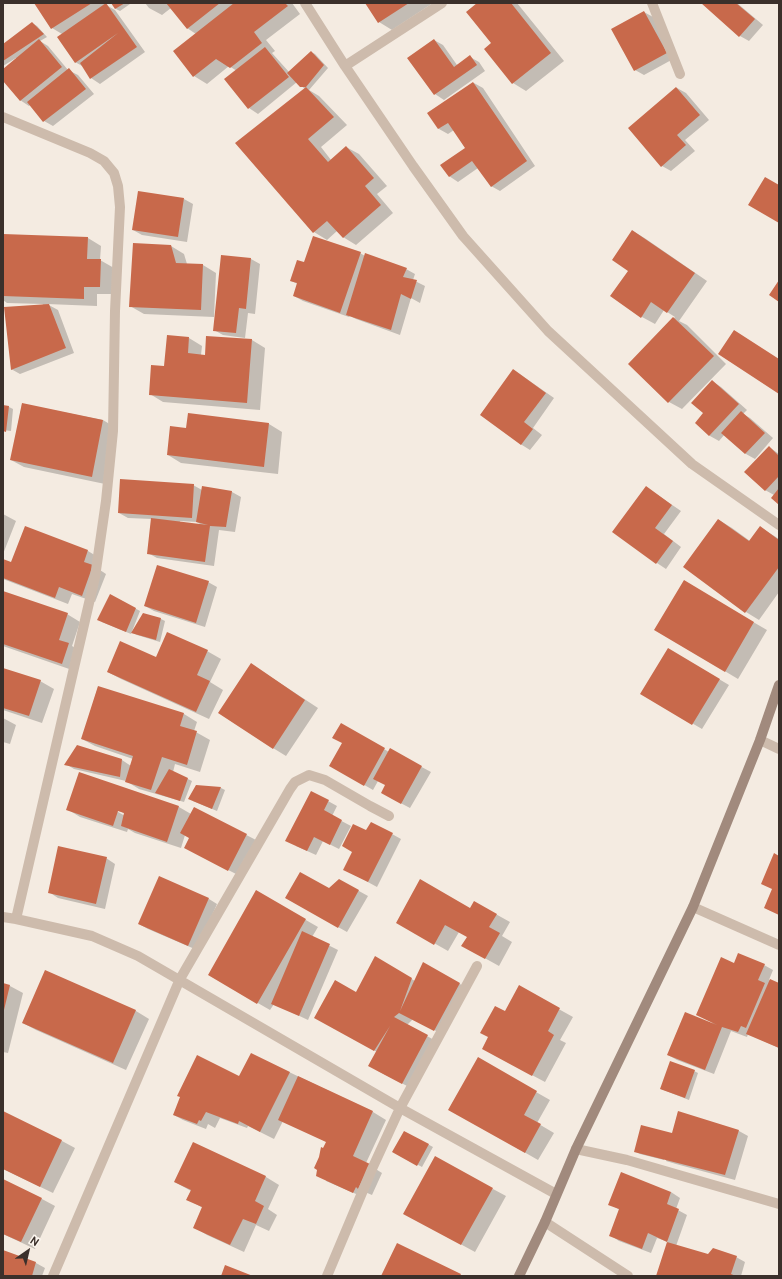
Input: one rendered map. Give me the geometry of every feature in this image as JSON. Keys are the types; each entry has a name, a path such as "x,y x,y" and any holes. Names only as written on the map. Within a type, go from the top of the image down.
{"main road":[{"path":"520,1276 576,1149 693,907 760,740 779,685"}],"street":[{"path":"305,3 345,66 463,236 548,331 692,464 779,525"},
{"path":"345,66 442,3"},
{"path":"652,3 680,74"},
{"path":"3,117 90,153 104,161 114,173 118,186 120,206 115,311 113,431 106,501 95,577 16,919"},
{"path":"760,740 779,749"},
{"path":"53,1276 180,980 295,782 309,775 325,780 389,816"},
{"path":"693,907 779,945"},
{"path":"3,917 92,936 138,956 400,1108 556,1194"},
{"path":"327,1276 372,1169 400,1108 476,966"},
{"path":"576,1149 627,1160 779,1204"},
{"path":"544,1222 628,1276"}],"building":[{"path":"34,3 92,3 51,29"},
{"path":"106,3 137,47 90,79 80,63 118,33 75,63 57,37"},
{"path":"111,3 125,3 115,9"},
{"path":"166,3 220,3 187,29"},
{"path":"234,3 285,3 288,6 254,32 262,43 230,68 216,59 193,77 173,51"},
{"path":"365,3 409,3 378,23"},
{"path":"477,3 511,3 551,53 512,84 484,49 491,43 466,12"},
{"path":"701,3 736,3 755,19 739,37"},
{"path":"644,11 667,53 634,71 611,29"},
{"path":"32,22 44,34 3,61 3,44"},
{"path":"39,39 62,67 20,101 3,81 3,69"},
{"path":"434,39 454,67 470,55 477,65 434,95 407,58"},
{"path":"265,47 289,77 248,109 224,79"},
{"path":"311,51 324,65 306,87 300,87 287,73"},
{"path":"69,68 86,89 43,122 27,102"},
{"path":"473,82 527,161 491,187 472,161 449,177 440,165 465,148 448,123 438,129 427,113"},
{"path":"306,87 334,117 308,139 328,162 346,146 374,178 365,186 381,205 343,238 327,221 313,233 235,143"},
{"path":"676,87 700,115 677,135 686,145 661,167 628,128"},
{"path":"765,177 779,185 779,223 748,205"},
{"path":"138,191 184,198 178,237 132,230"},
{"path":"632,230 695,273 667,313 651,302 641,318 610,296 628,271 612,260"},
{"path":"3,234 88,237 87,259 101,259 100,287 84,287 84,299 3,296"},
{"path":"313,236 361,252 340,313 293,296 297,283 290,281 297,260 304,262"},
{"path":"133,243 171,245 176,263 203,264 201,310 129,307"},
{"path":"365,253 407,268 403,277 417,280 411,299 401,294 391,330 346,315"},
{"path":"221,255 251,258 246,309 239,308 236,333 213,331"},
{"path":"779,280 779,302 769,295"},
{"path":"49,304 66,348 11,370 4,307"},
{"path":"673,317 714,356 668,403 628,364"},
{"path":"734,330 779,359 779,394 718,354"},
{"path":"167,335 189,337 188,353 205,355 206,336 252,339 247,403 149,395 151,365 164,366"},
{"path":"513,369 546,393 524,422 533,429 521,445 480,415"},
{"path":"712,380 739,404 709,436 695,423 703,413 691,403"},
{"path":"22,403 103,420 92,477 10,460"},
{"path":"3,405 9,406 6,432 3,431"},
{"path":"741,411 765,433 745,454 721,433"},
{"path":"188,413 269,423 264,467 167,455 170,426 186,428"},
{"path":"769,446 779,456 779,476 765,491 744,472"},
{"path":"120,479 194,484 192,518 118,513"},
{"path":"202,486 232,491 226,527 210,526 205,562 147,554 151,518 208,525 196,522"},
{"path":"646,486 672,505 655,528 673,541 656,564 612,532"},
{"path":"779,488 779,505 771,498"},
{"path":"718,519 749,541 760,526 779,540 779,567 745,613 683,567"},
{"path":"25,526 88,550 84,562 93,565 82,596 59,587 55,598 3,578 3,559 11,562"},
{"path":"157,565 209,581 196,623 144,606"},
{"path":"684,580 754,622 725,672 654,630"},
{"path":"3,591 68,613 59,640 69,643 62,664 3,644"},
{"path":"110,594 136,608 126,632 97,620"},
{"path":"143,613 161,618 156,640 131,633"},
{"path":"167,632 208,650 197,675 210,681 196,712 107,672 120,641 156,657"},
{"path":"668,648 720,679 692,725 640,694"},
{"path":"251,663 305,700 273,749 218,713"},
{"path":"3,668 41,680 29,716 3,708"},
{"path":"98,686 184,713 180,726 197,731 187,765 162,757 151,790 125,782 133,756 81,739"},
{"path":"341,723 385,748 364,786 329,766 342,743 332,738"},
{"path":"77,745 122,759 120,777 64,765"},
{"path":"390,748 422,766 401,804 381,793 385,785 373,779"},
{"path":"169,769 188,778 180,801 155,793"},
{"path":"79,772 179,806 167,842 121,826 124,813 118,811 113,826 66,810"},
{"path":"196,785 221,787 212,809 188,799"},
{"path":"311,791 329,800 324,810 342,820 330,845 314,837 307,851 285,841"},
{"path":"194,807 247,834 228,871 184,848 189,838 180,833"},
{"path":"371,822 393,833 368,882 343,870 352,852 342,846 353,824 366,830"},
{"path":"58,846 107,857 96,904 48,893"},
{"path":"774,853 779,856 779,915 764,908 772,889 761,884"},
{"path":"300,872 329,888 339,879 359,890 338,928 285,898"},
{"path":"159,876 209,898 188,946 138,924"},
{"path":"420,879 470,908 474,901 497,914 489,927 500,933 485,959 461,946 467,937 445,925 434,945 396,923"},
{"path":"256,890 306,919 257,1004 208,975"},
{"path":"302,931 330,944 299,1016 271,1004"},
{"path":"738,953 765,964 758,980 765,983 746,1028 741,1026 738,1032 722,1027 705,1070 667,1055 685,1012 717,1025 696,1015 721,957 734,963"},
{"path":"375,956 412,978 400,1011 423,962 460,983 434,1031 399,1013 394,1017 428,1035 402,1084 368,1066 390,1026 374,1051 314,1018 335,980 356,992"},
{"path":"45,970 136,1010 113,1063 22,1023"},
{"path":"770,979 779,983 779,1048 746,1034"},
{"path":"3,983 10,985 4,1010 3,1010"},
{"path":"519,985 560,1008 548,1031 554,1035 532,1076 482,1049 488,1037 480,1033 495,1006 505,1011"},
{"path":"251,1053 290,1072 260,1132 239,1121 238,1124 206,1112 201,1121 199,1120 197,1124 173,1115 180,1097 177,1096 197,1055 239,1076"},
{"path":"478,1057 537,1091 524,1115 541,1124 525,1153 448,1110"},
{"path":"670,1061 695,1070 685,1098 660,1089"},
{"path":"298,1076 373,1111 353,1156 370,1164 358,1189 356,1187 353,1193 316,1176 317,1170 314,1168 319,1157 321,1147 323,1148 326,1142 278,1120"},
{"path":"3,1111 62,1140 40,1187 3,1169"},
{"path":"678,1111 739,1130 725,1175 634,1152 641,1125 672,1133"},
{"path":"404,1131 429,1144 417,1166 392,1152"},
{"path":"193,1142 266,1176 255,1201 264,1206 256,1224 243,1219 230,1245 193,1228 202,1207 186,1200 191,1190 174,1182"},
{"path":"435,1156 493,1188 461,1245 403,1214"},
{"path":"621,1172 671,1192 667,1204 679,1209 667,1242 648,1233 642,1249 609,1236 619,1209 608,1205"},
{"path":"3,1179 42,1198 21,1242 3,1234"},
{"path":"667,1242 708,1254 713,1248 737,1256 731,1274 736,1276 656,1276"},
{"path":"397,1243 461,1274 460,1276 381,1276"},
{"path":"3,1250 36,1262 32,1276 3,1276"},
{"path":"225,1265 253,1276 221,1276"}]}
